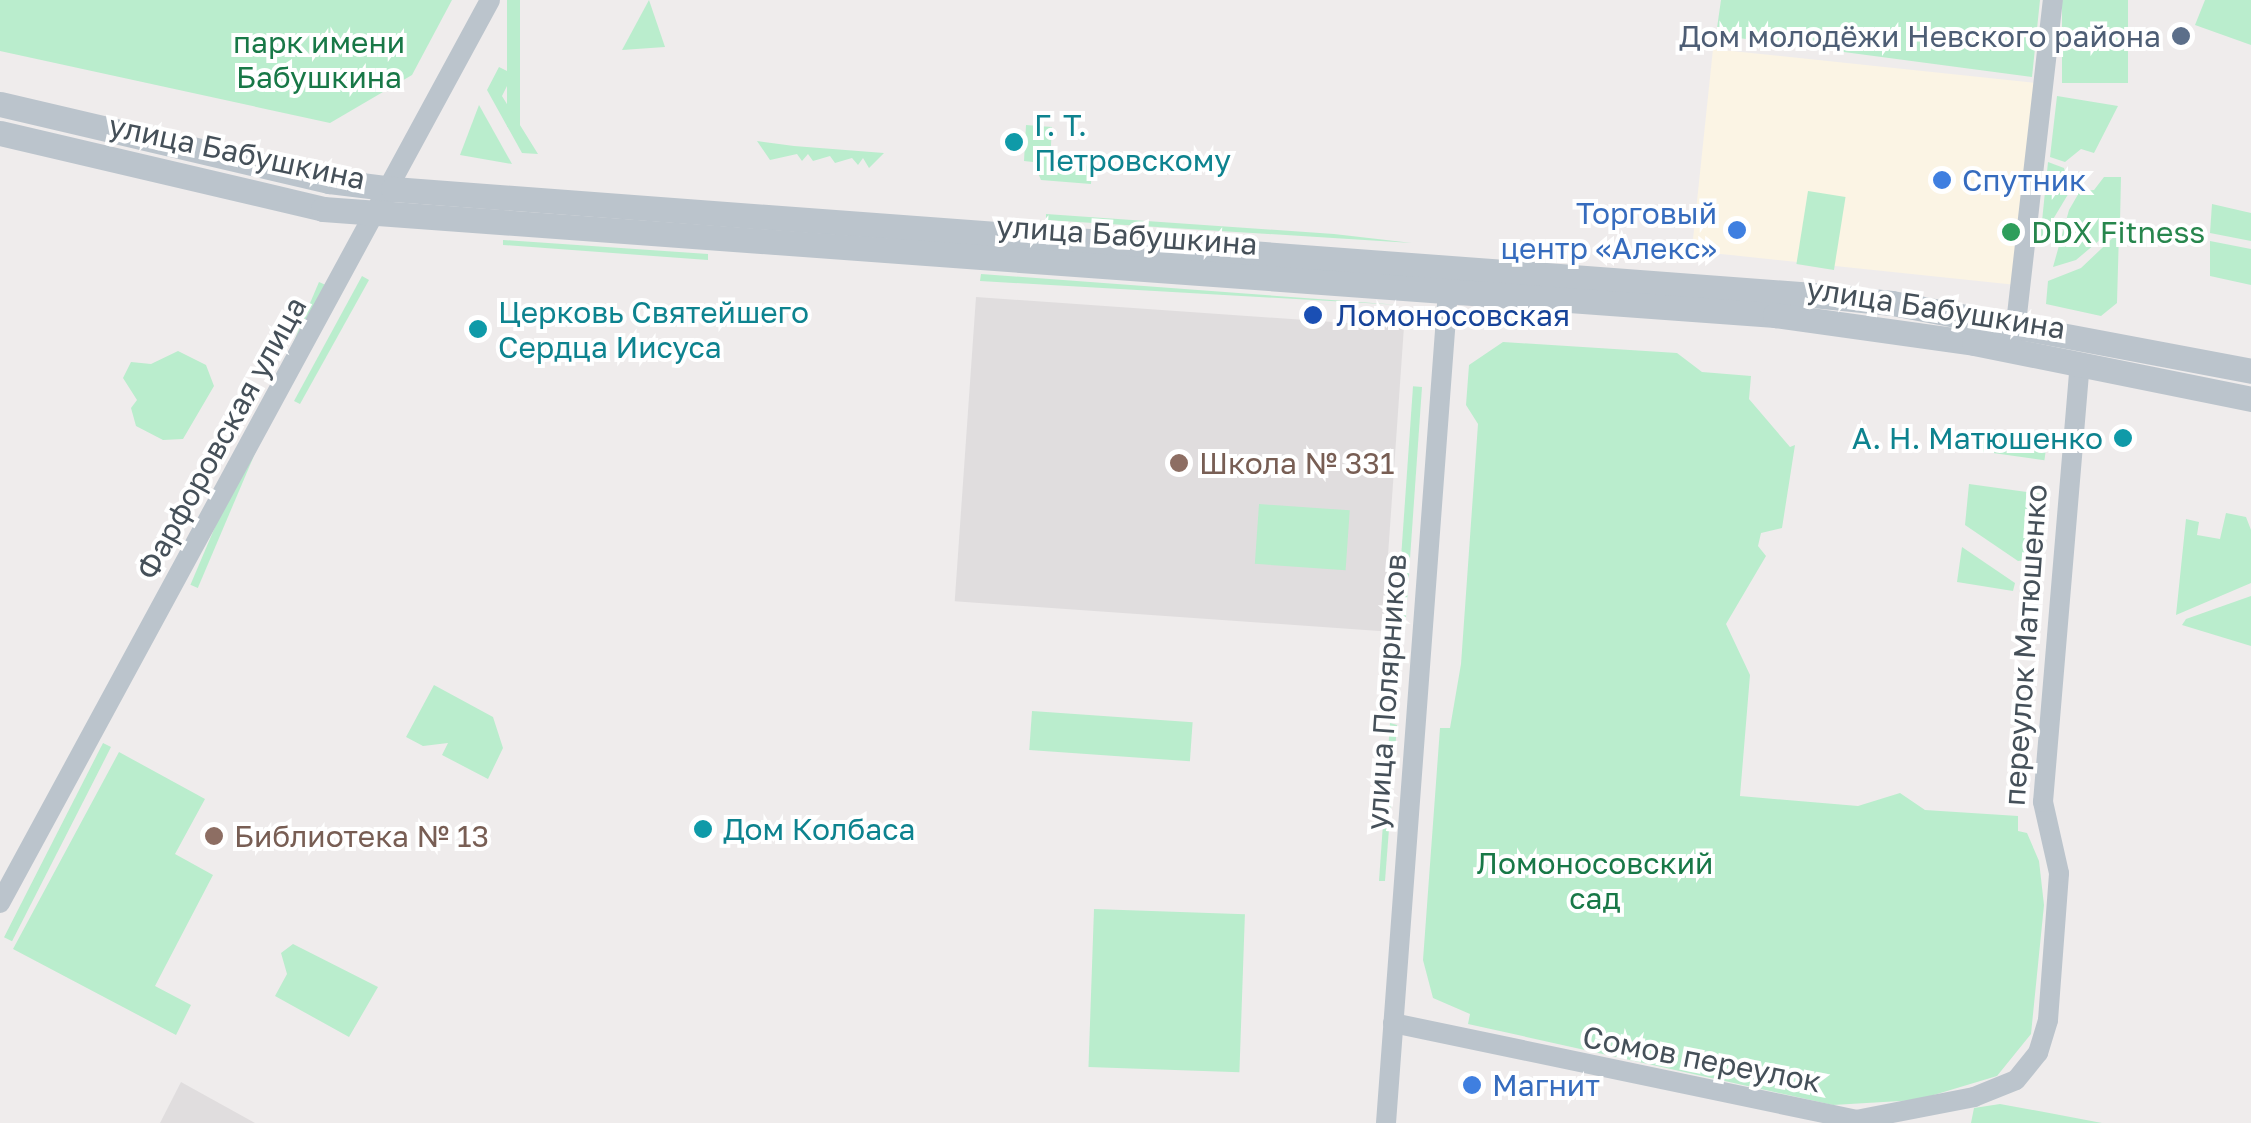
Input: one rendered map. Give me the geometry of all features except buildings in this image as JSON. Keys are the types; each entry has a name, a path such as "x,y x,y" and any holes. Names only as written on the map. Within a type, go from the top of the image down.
{"street":[{"name":"Фарфоровская улица","path":"0,903 393,189 490,0"},
{"path":"2015,338 2052,0"},
{"name":"улица Бабушкина","path":"0,104 329,181 393,189 1449,278"},
{"name":"улица Бабушкина","path":"0,133 310,206 378,215 1833,297 2015,338 2251,372"},
{"name":"улица Полярников","path":"1386,1123 1449,278"},
{"name":"улица Бабушкина","path":"2015,338 2080,364 2251,398"},
{"name":"переулок Матюшенко","path":"2000,1090 2029,1068 2048,1020 2058,873 2043,802 2080,364"},
{"name":"Сомов переулок","path":"1393,1023 1856,1120 2000,1090"}],"shaded area":[{"path":"1713,49 2040,83 2019,285 1692,251"},
{"name":"Школа № 331","path":"976,297 1404,327 1383,631 955,601"},
{"path":"181,1082 255,1123 160,1123"}],"green space":[{"name":"парк имени Бабушкина","path":"0,0 452,0 412,75 330,123 0,51"},
{"path":"507,0 520,0 520,127 507,127"},
{"path":"649,0 665,47 622,50"},
{"path":"1721,0 2040,0 2032,77 1716,35"},
{"path":"2062,0 2128,0 2128,83 2062,83"},
{"path":"2205,0 2251,0 2251,45 2195,25"},
{"path":"499,67 513,74 502,96 538,154 522,153 487,90"},
{"path":"2057,96 2118,106 2094,153 2081,149 2065,162 2050,157"},
{"path":"479,105 512,164 460,155"},
{"path":"1026,125 1052,127 1050,162 1092,166 1091,184 1041,180 1033,162 1024,161"},
{"path":"757,141 884,153 869,168 863,158 858,165 852,158 835,163 830,156 813,161 808,154 802,161 797,154 770,160"},
{"path":"2048,162 2064,168 2070,191 2040,241"},
{"path":"2104,177 2121,177 2120,223 2076,260 2053,267 2069,210 2080,191 2094,190"},
{"path":"1808,191 1846,197 1834,270 1796,264"},
{"path":"2212,204 2251,213 2251,241 2210,233"},
{"path":"1046,214 1334,234 1412,243 1046,220"},
{"path":"2119,232 2117,303 2101,316 2046,304 2048,281 2081,268"},
{"path":"503,240 708,254 708,260 503,245"},
{"path":"2210,241 2251,249 2251,285 2210,276"},
{"path":"981,274 1400,305 980,281"},
{"path":"362,276 369,280 300,404 294,401"},
{"path":"319,282 326,285 198,588 190,585"},
{"name":"Ломоносовский сад","path":"1503,342 1677,353 1702,372 1751,376 1749,399 1790,447 1795,445 1782,528 1761,533 1758,546 1766,556 1726,624 1750,675 1740,796 1858,806 1900,793 1925,810 2018,816 2018,831 2027,833 2039,861 2044,905 2031,1034 1997,1076 1917,1100 1833,1105 1468,1024 1470,1014 1433,998 1423,960 1440,728 1450,728 1461,664 1478,424 1466,405 1469,365"},
{"path":"178,351 206,365 214,386 183,439 163,440 136,426 131,408 137,400 123,378 131,362 151,364"},
{"path":"1413,386 1422,387 1405,627 1396,627"},
{"path":"1980,430 2047,439 2044,460 1977,451"},
{"path":"1969,484 2041,494 2035,559 2018,561 1965,525"},
{"path":"1259,504 1350,510 1346,570 1255,564"},
{"path":"2226,513 2246,517 2251,530 2251,583 2176,615 2186,519 2199,522 2197,535 2220,539"},
{"path":"1962,547 2015,583 2013,591 1957,582"},
{"path":"2251,596 2251,646 2182,625 2186,619"},
{"path":"434,685 493,717 503,748 488,779 442,755 448,743 423,746 406,737"},
{"path":"1032,711 1193,722 1190,761 1029,750"},
{"path":"1390,723 1397,725 1385,881 1379,881"},
{"path":"103,743 111,747 12,941 4,937"},
{"path":"119,752 205,799 175,854 213,875 155,986 191,1005 176,1035 13,949"},
{"path":"1094,909 1245,914 1239,1072 1088,1067"},
{"path":"293,944 378,987 349,1037 275,996 287,974 281,953"},
{"path":"2000,1104 2102,1123 1971,1123 1974,1108"}],"place":[{"name":"Дом молодёжи Невского района","path":"2181,36"},
{"name":"Г. Т. Петровскому","path":"1014,142"},
{"name":"Спутник","path":"1942,180"},
{"name":"Торговый центр «Алекс»","path":"1737,230"},
{"name":"DDX Fitness","path":"2011,232"},
{"name":"Ломоносовская","path":"1313,315"},
{"name":"Церковь Святейшего Сердца Иисуса","path":"478,329"},
{"name":"А. Н. Матюшенко","path":"2123,438"},
{"name":"Школа № 331","path":"1179,463"},
{"name":"Дом Колбаса","path":"703,829"},
{"name":"Библиотека № 13","path":"214,836"},
{"name":"Магнит","path":"1472,1085"}]}
